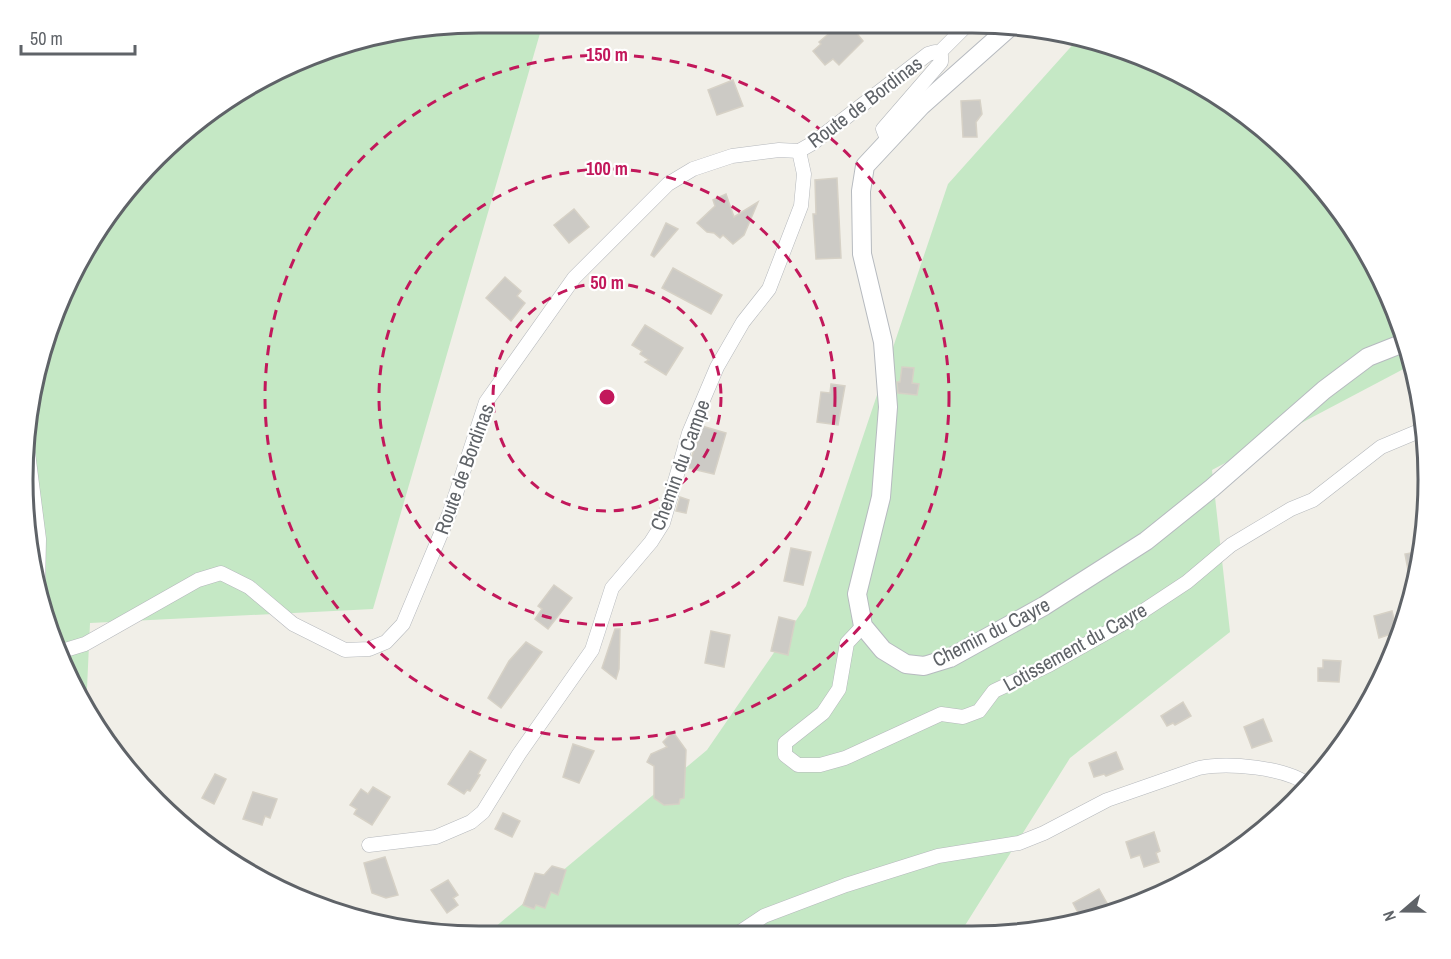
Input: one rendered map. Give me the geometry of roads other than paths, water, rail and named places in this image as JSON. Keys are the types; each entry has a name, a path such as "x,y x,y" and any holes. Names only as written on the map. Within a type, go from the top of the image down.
{"street":[{"path":"938,54 959,33"},
{"name":"Chemin du Cayre","path":"1002,34 887,139 865,166 861,191 862,254 883,342 888,407 881,497 857,594 863,626 882,650 906,664 924,666 950,658 1044,606 1146,541 1212,488 1324,390 1368,357 1397,346"},
{"name":"Route de Bordinas","path":"67,650 85,644 198,580 221,573 249,587 293,624 345,650 369,649 386,642 403,624 446,522 486,402 574,278 668,184 693,170 732,156 779,150 799,151 813,143 928,54 938,54 941,62 883,129 887,139"},
{"name":"Chemin du Campe","path":"369,845 436,837 471,822 483,813 519,754 592,650 612,588 651,542 663,523 690,433 717,367 743,322 769,289 801,206 804,174 799,151"},
{"name":"Lotissement du Cayre","path":"863,626 847,643 838,689 823,713 785,743 784,756 798,765 820,765 845,758 941,714 963,717 979,711 994,691 1049,665 1131,619 1188,582 1231,544 1291,509 1313,500 1381,447 1415,433"},
{"path":"34,496 39,548"},
{"path":"749,926 764,916 846,885 938,856 1019,843 1044,833 1107,800 1199,768 1214,765 1239,766 1293,775 1301,780"}]}
